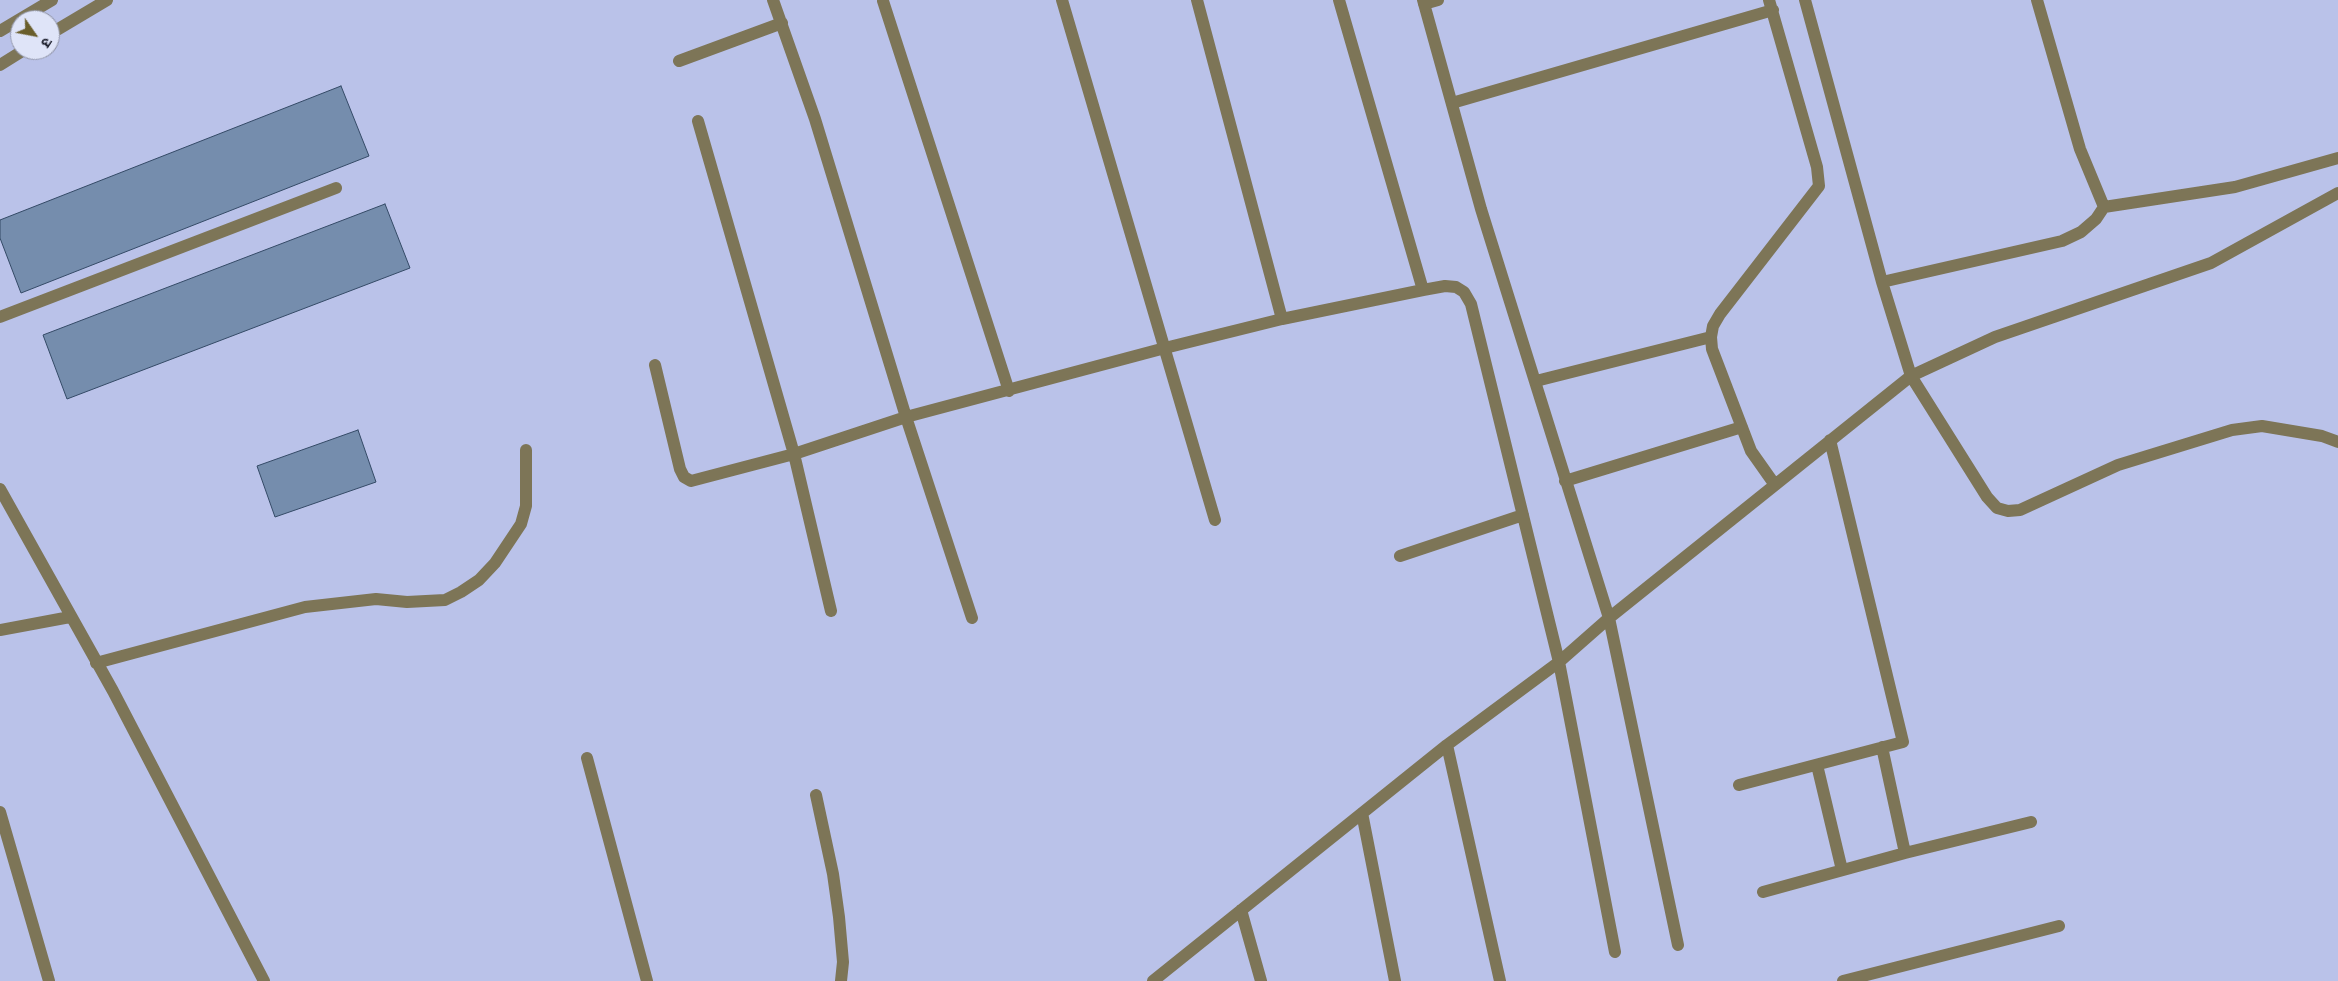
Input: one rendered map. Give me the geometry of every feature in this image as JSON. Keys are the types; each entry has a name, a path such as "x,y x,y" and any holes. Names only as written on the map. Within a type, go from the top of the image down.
{"street":[{"path":"0,31 52,0"},
{"path":"60,28 107,0"},
{"path":"773,0 815,119 906,417 972,618"},
{"path":"1062,0 1215,520"},
{"path":"1197,0 1282,319"},
{"path":"1340,0 1423,290"},
{"path":"1438,0 1423,2 1481,209 1536,381 1564,481 1609,618 1678,945"},
{"path":"1805,0 1882,282 1911,376 1987,497 1997,508 2008,512 2020,510 2118,465 2232,430 2262,426 2322,436 2338,442"},
{"path":"2037,0 2080,149 2104,207"},
{"path":"883,1 1009,391"},
{"path":"1452,103 1771,5 1817,167 1819,186 1720,314 1713,326 1711,337 1712,348 1751,451 1775,485"},
{"path":"679,61 782,23"},
{"path":"698,121 794,454 831,611"},
{"path":"1882,282 2062,241 2081,232 2104,207 2235,187 2338,158"},
{"path":"0,318 336,188"},
{"path":"1153,981 1447,745 1559,662 1609,618 1911,376 1995,337 2211,262 2338,192"},
{"path":"655,365 680,469 684,477 691,481 794,454 906,417 1165,348 1282,319 1423,290 1445,286 1456,287 1464,292 1472,304 1559,662 1616,952"},
{"path":"1536,381 1711,337"},
{"path":"1564,481 1742,427"},
{"path":"1739,785 1903,742 1830,440"},
{"path":"96,663 305,607 376,599 407,602 445,600 479,580 495,563 522,524 526,506 526,450"},
{"path":"0,490 96,663 264,981"},
{"path":"1400,556 1523,515"},
{"path":"0,630 70,617"},
{"path":"1447,745 1500,981"},
{"path":"1882,747 1904,853"},
{"path":"587,758 646,981"},
{"path":"1816,765 1842,870"},
{"path":"816,795 833,874 839,918 843,962 841,981"},
{"path":"1362,812 1395,981"},
{"path":"1,820 48,981"},
{"path":"1763,892 1904,853 2030,822"},
{"path":"1241,910 1261,981"},
{"path":"1843,981 2058,926"}],"building":[{"path":"341,86 369,156 21,293 0,238 0,220"},
{"path":"385,204 410,268 67,399 43,335"},
{"path":"358,430 376,482 275,517 257,466"}]}
